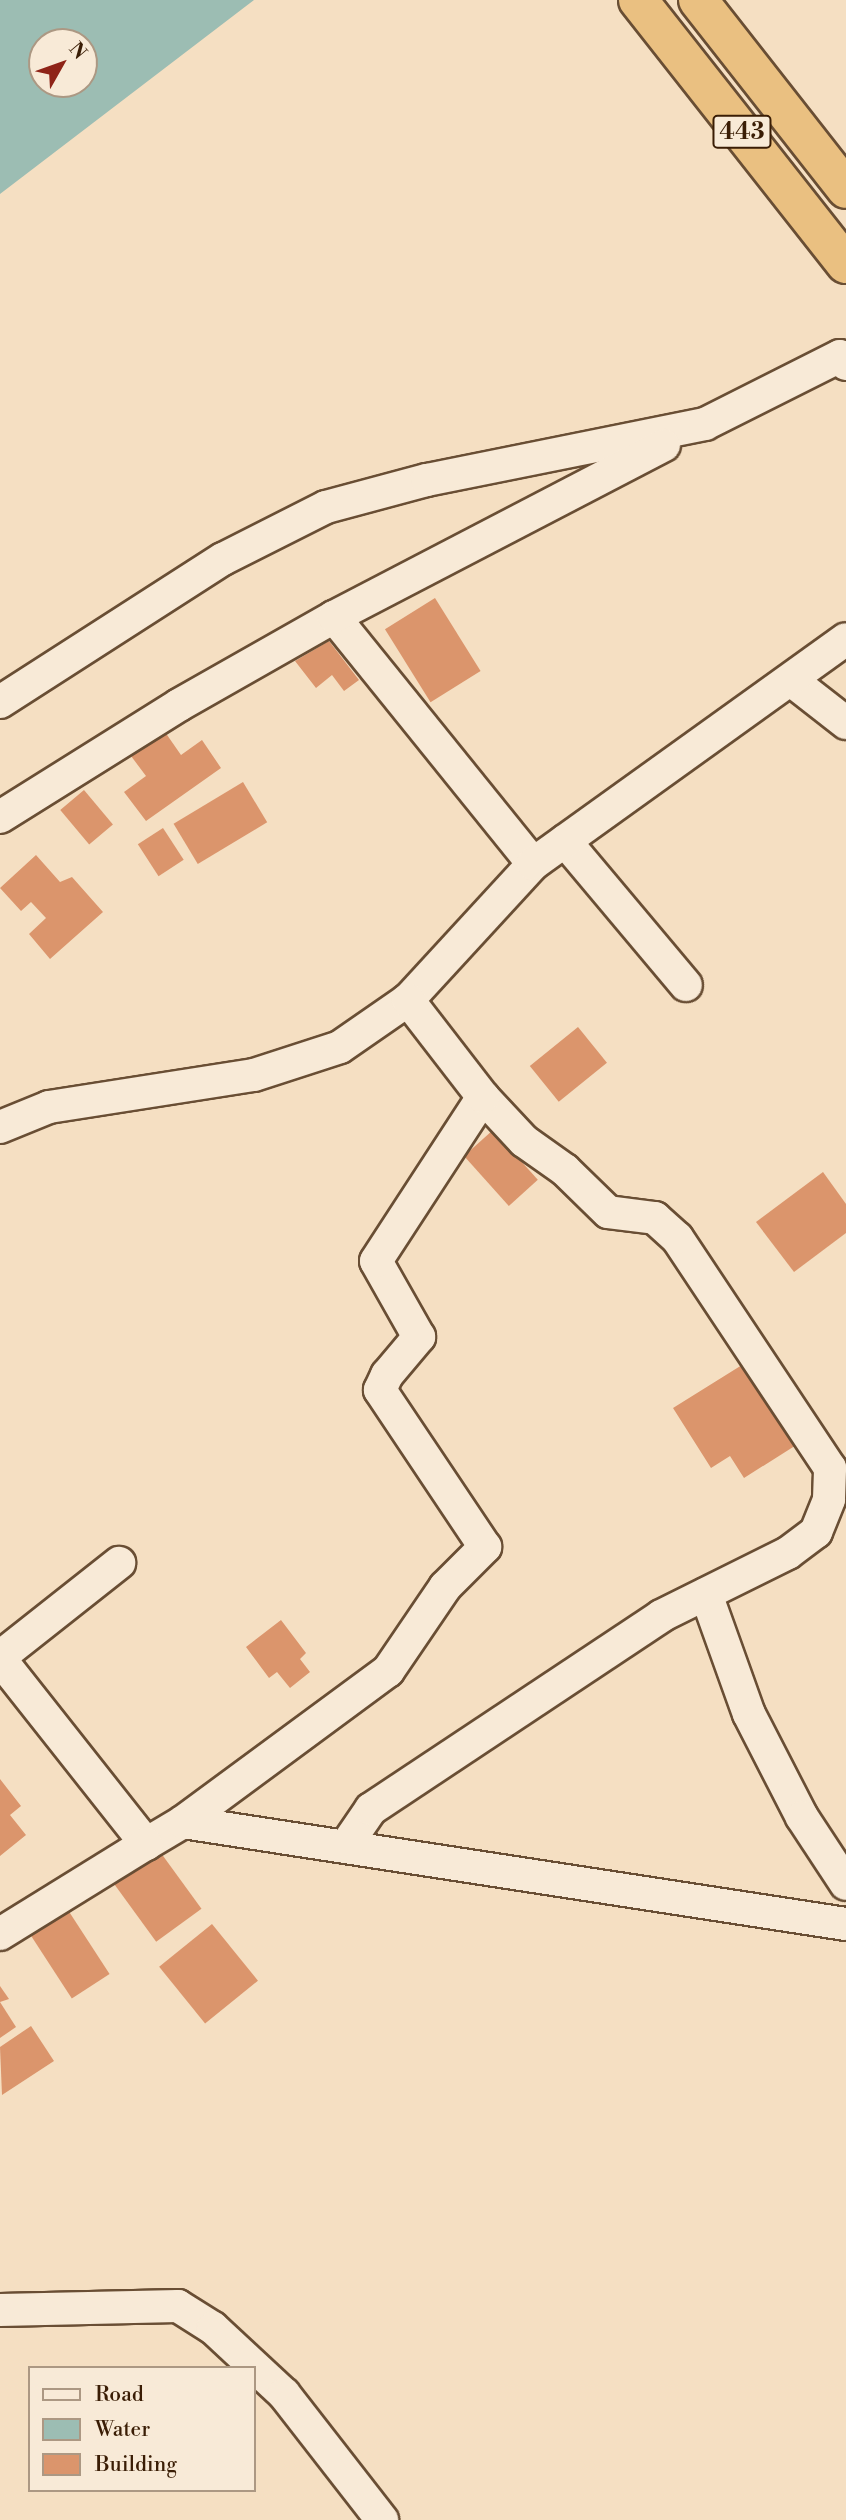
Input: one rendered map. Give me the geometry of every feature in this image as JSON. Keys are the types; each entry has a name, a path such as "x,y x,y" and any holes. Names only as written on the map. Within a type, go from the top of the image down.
{"highway":[{"name":"443","path":"638,0 846,264"},
{"name":"443","path":"698,0 846,189"}],"street":[{"path":"0,817 179,705 334,617 705,424 844,358"},
{"path":"0,702 223,559 327,508 427,480 705,424"},
{"path":"334,617 533,864"},
{"path":"0,1127 49,1107 254,1075 340,1047 408,1000 533,864 846,639"},
{"path":"791,680 846,723"},
{"path":"565,841 687,985"},
{"path":"345,1847 371,1809 661,1616 788,1553 816,1532 829,1499 830,1468 677,1238 655,1218 608,1212 565,1170 524,1141 483,1097 408,1000"},
{"path":"0,1934 183,1822 388,1671 445,1587 485,1548 380,1390 387,1375 419,1337 376,1261 483,1097"},
{"path":"119,1563 0,1658 146,1844"},
{"path":"706,1594 749,1714 802,1817 846,1884"},
{"path":"183,1822 846,1924"},
{"path":"0,2309 178,2306 213,2328 255,2366"},
{"path":"256,2367 284,2393 382,2520"}],"water":[{"path":"0,0 254,0 0,194"}],"building":[{"path":"435,598 481,671 431,702 385,629"},
{"path":"329,641 359,680 344,691 332,675 316,688 295,661"},
{"path":"165,732 181,755 202,740 221,768 146,821 124,792 146,776 131,756"},
{"path":"243,782 267,822 198,864 174,824"},
{"path":"84,790 113,824 89,844 60,810"},
{"path":"163,828 184,860 159,876 138,844"},
{"path":"36,855 60,882 72,877 103,912 50,959 29,934 46,918 31,902 21,911 0,888"},
{"path":"578,1027 607,1063 559,1102 530,1066"},
{"path":"493,1130 538,1180 509,1206 464,1156"},
{"path":"823,1172 846,1204 846,1233 794,1272 756,1222"},
{"path":"750,1360 801,1442 744,1478 730,1456 711,1468 673,1408"},
{"path":"281,1620 306,1653 300,1659 310,1672 290,1688 277,1672 269,1678 246,1647"},
{"path":"0,1779 21,1806 10,1815 26,1835 0,1856"},
{"path":"158,1849 201,1909 156,1942 113,1882"},
{"path":"66,1907 110,1974 72,1999 28,1932"},
{"path":"212,1924 258,1981 205,2024 159,1967"},
{"path":"0,1986 9,1999 0,2002"},
{"path":"0,2002 16,2027 0,2038"},
{"path":"31,2026 54,2061 2,2095 0,2047"}]}
